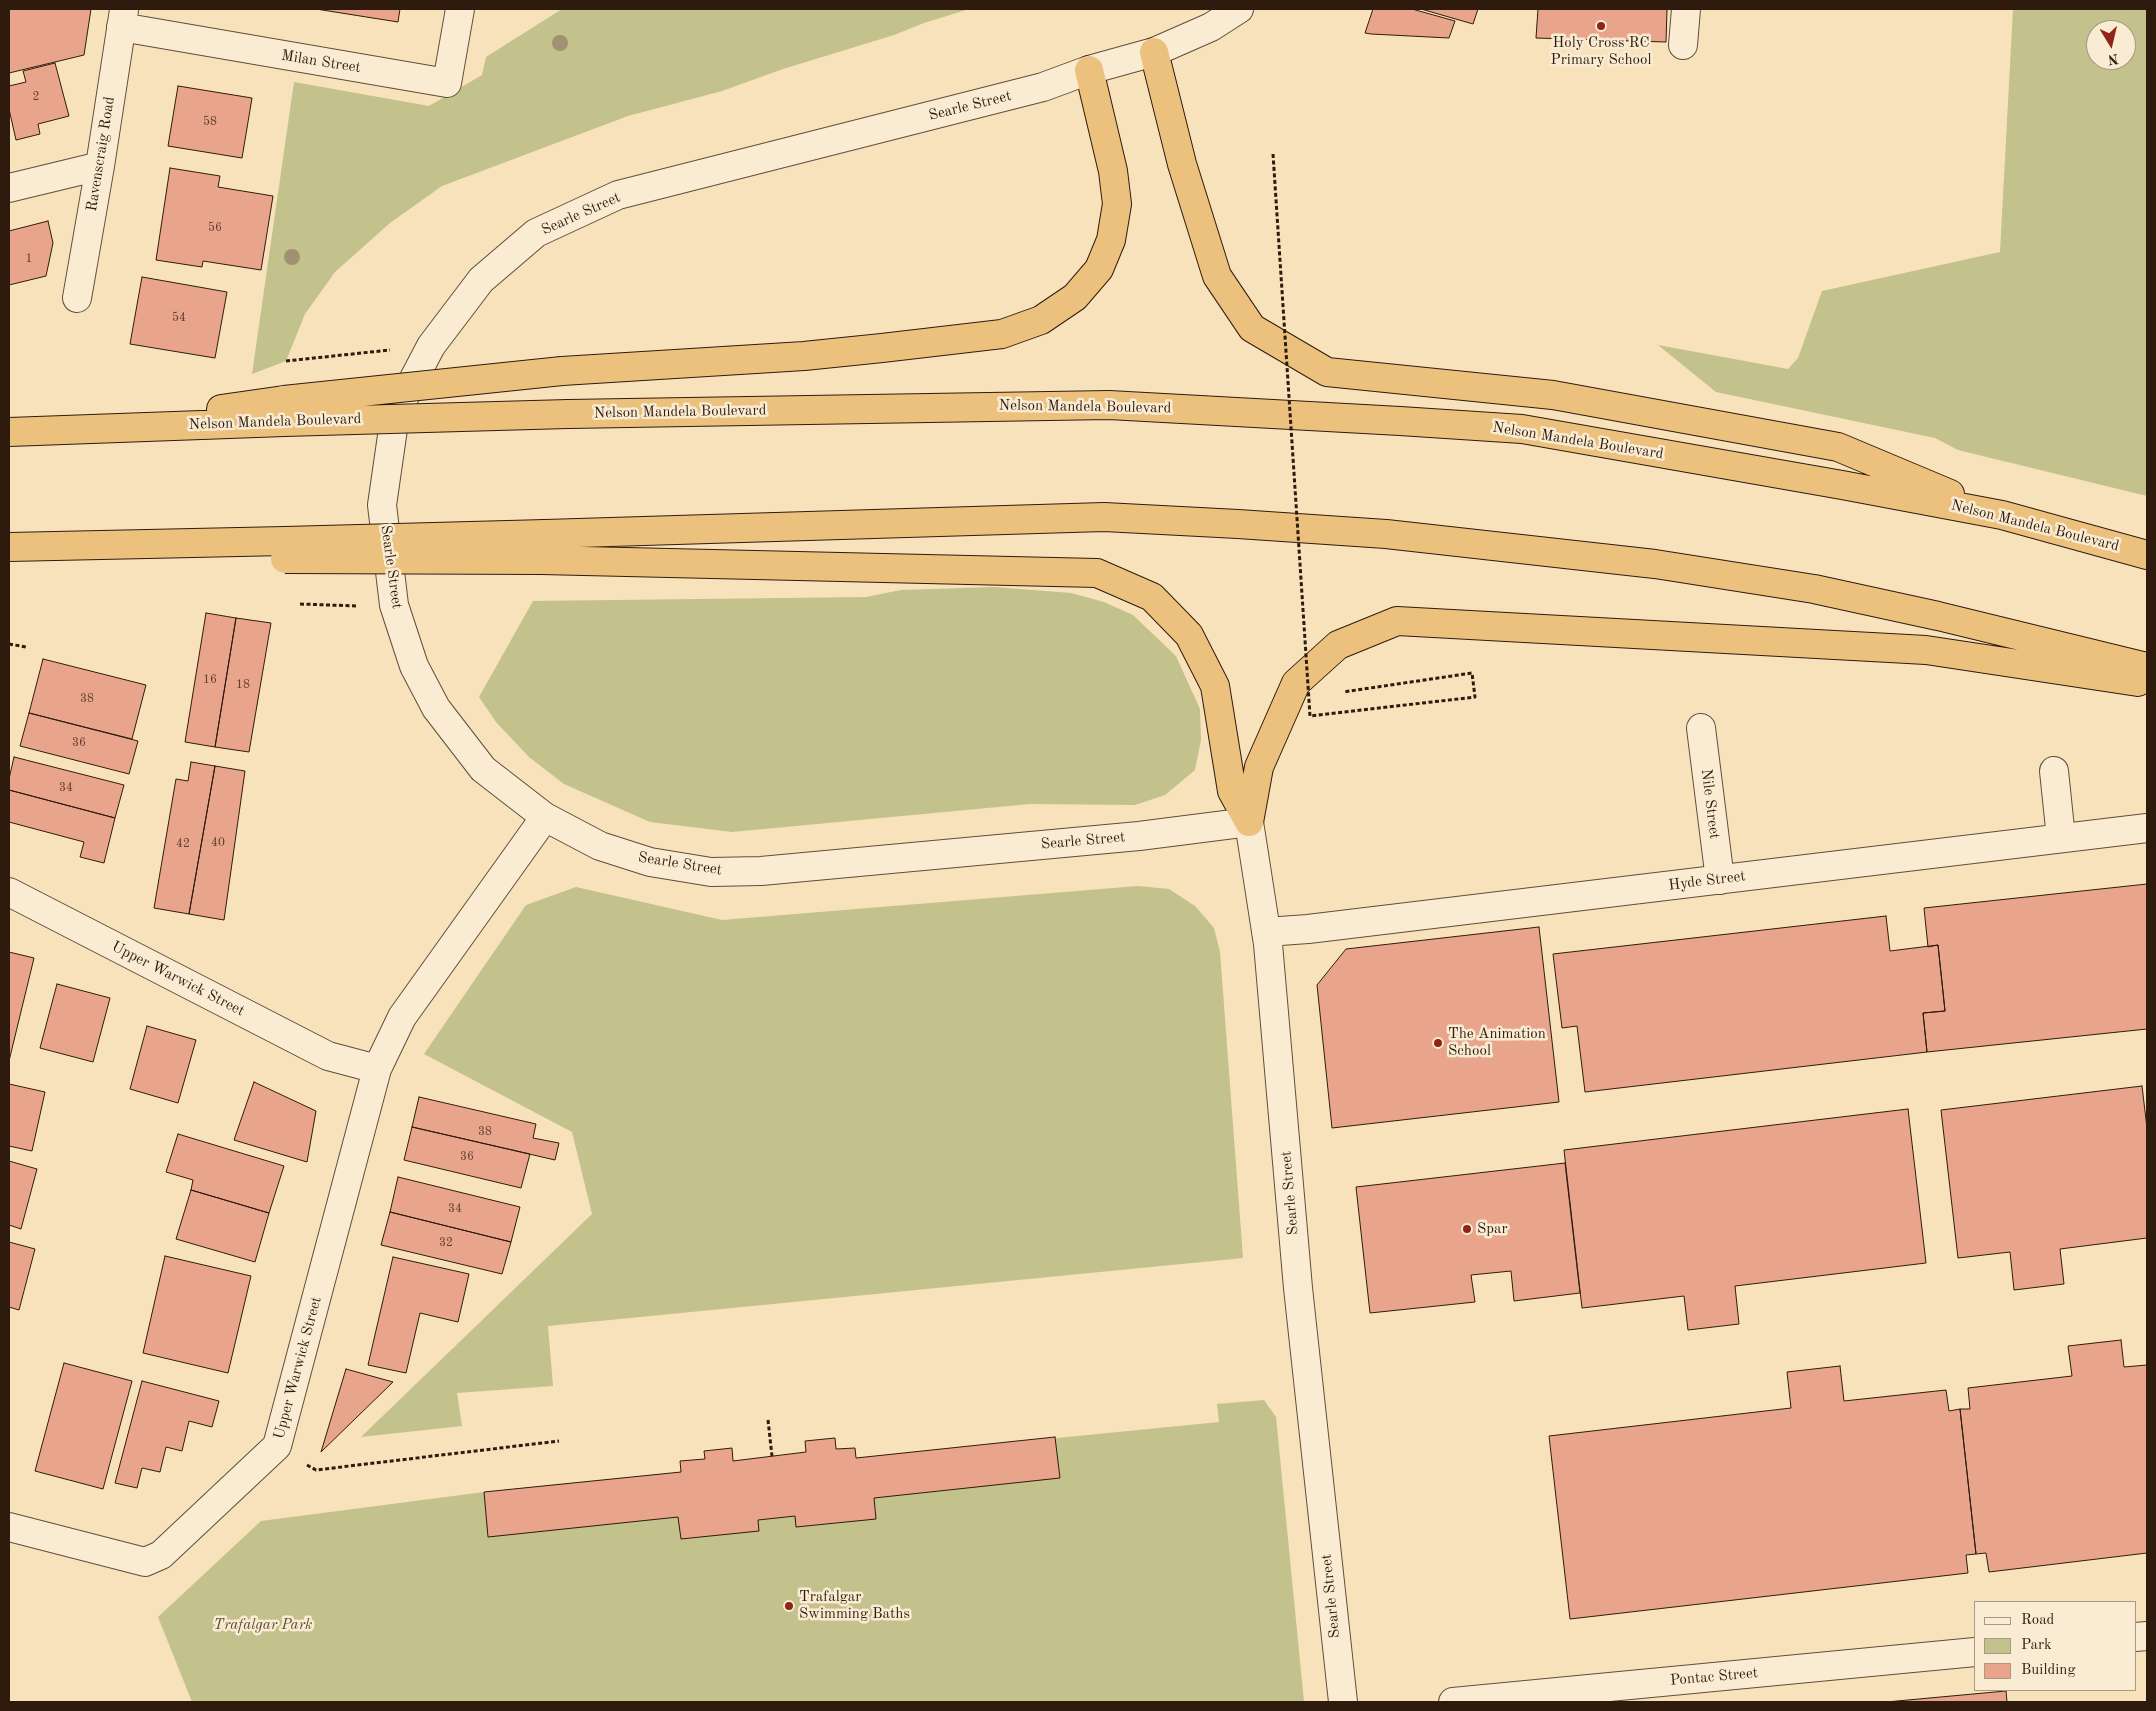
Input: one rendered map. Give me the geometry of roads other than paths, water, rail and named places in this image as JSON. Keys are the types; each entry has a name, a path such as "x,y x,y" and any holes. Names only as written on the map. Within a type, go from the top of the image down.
{"highway":[{"path":"1154,52 1182,164 1217,276 1252,328 1327,372 1553,395 1838,447 2002,515"},
{"path":"284,411 562,371 804,356 1002,334 1041,320 1075,297 1098,269 1111,240 1117,204 1113,171 1089,70"},
{"name":"Nelson Mandela Boulevard","path":"9,432 284,411 568,414 1110,405 1410,421 1522,430 1823,481 2002,515 2147,555"},
{"path":"9,547 285,550 543,547 1104,517 1386,534 1655,564 1814,589 1948,618 2147,668"},
{"path":"543,547 1097,573 1152,598 1189,635 1215,686 1232,791 1249,822"},
{"path":"1249,822 1259,767 1296,683 1338,645 1396,621 1926,650 2147,683"}],"street":[{"name":"Milan Street","path":"122,18 446,83 460,9"},
{"name":"Searle Street","path":"1239,9 1211,27 1154,52 1089,70 1043,87 618,195 536,233 481,280 431,346 395,415 382,505 394,605 414,666 436,708 483,769 545,817 600,846 650,862 711,872 761,871 1099,840 1249,822 1266,932 1298,1288 1343,1702"},
{"path":"1682,45 1686,9"},
{"name":"Ravenscraig Road","path":"77,298 100,166 122,18"},
{"path":"9,188 100,166"},
{"name":"Nile Street","path":"1701,728 1720,880"},
{"path":"2054,771 2061,838"},
{"name":"Upper Warwick Street","path":"9,1527 146,1562 161,1555 277,1446 378,1069 402,1017 545,817"},
{"name":"Hyde Street","path":"1266,932 1318,928 2147,828"},
{"name":"Upper Warwick Street","path":"9,892 328,1056 378,1069"},
{"name":"Pontac Street","path":"1453,1702 1974,1652"}],"place":[{"name":"Holy Cross RC Primary School","path":"1601,26"},
{"name":"The Animation School","path":"1438,1043"},
{"name":"Spar","path":"1467,1229"},
{"name":"Trafalgar Swimming Baths","path":"789,1606"}],"park label":[{"name":"Trafalgar Park","path":"263,1625"}]}
